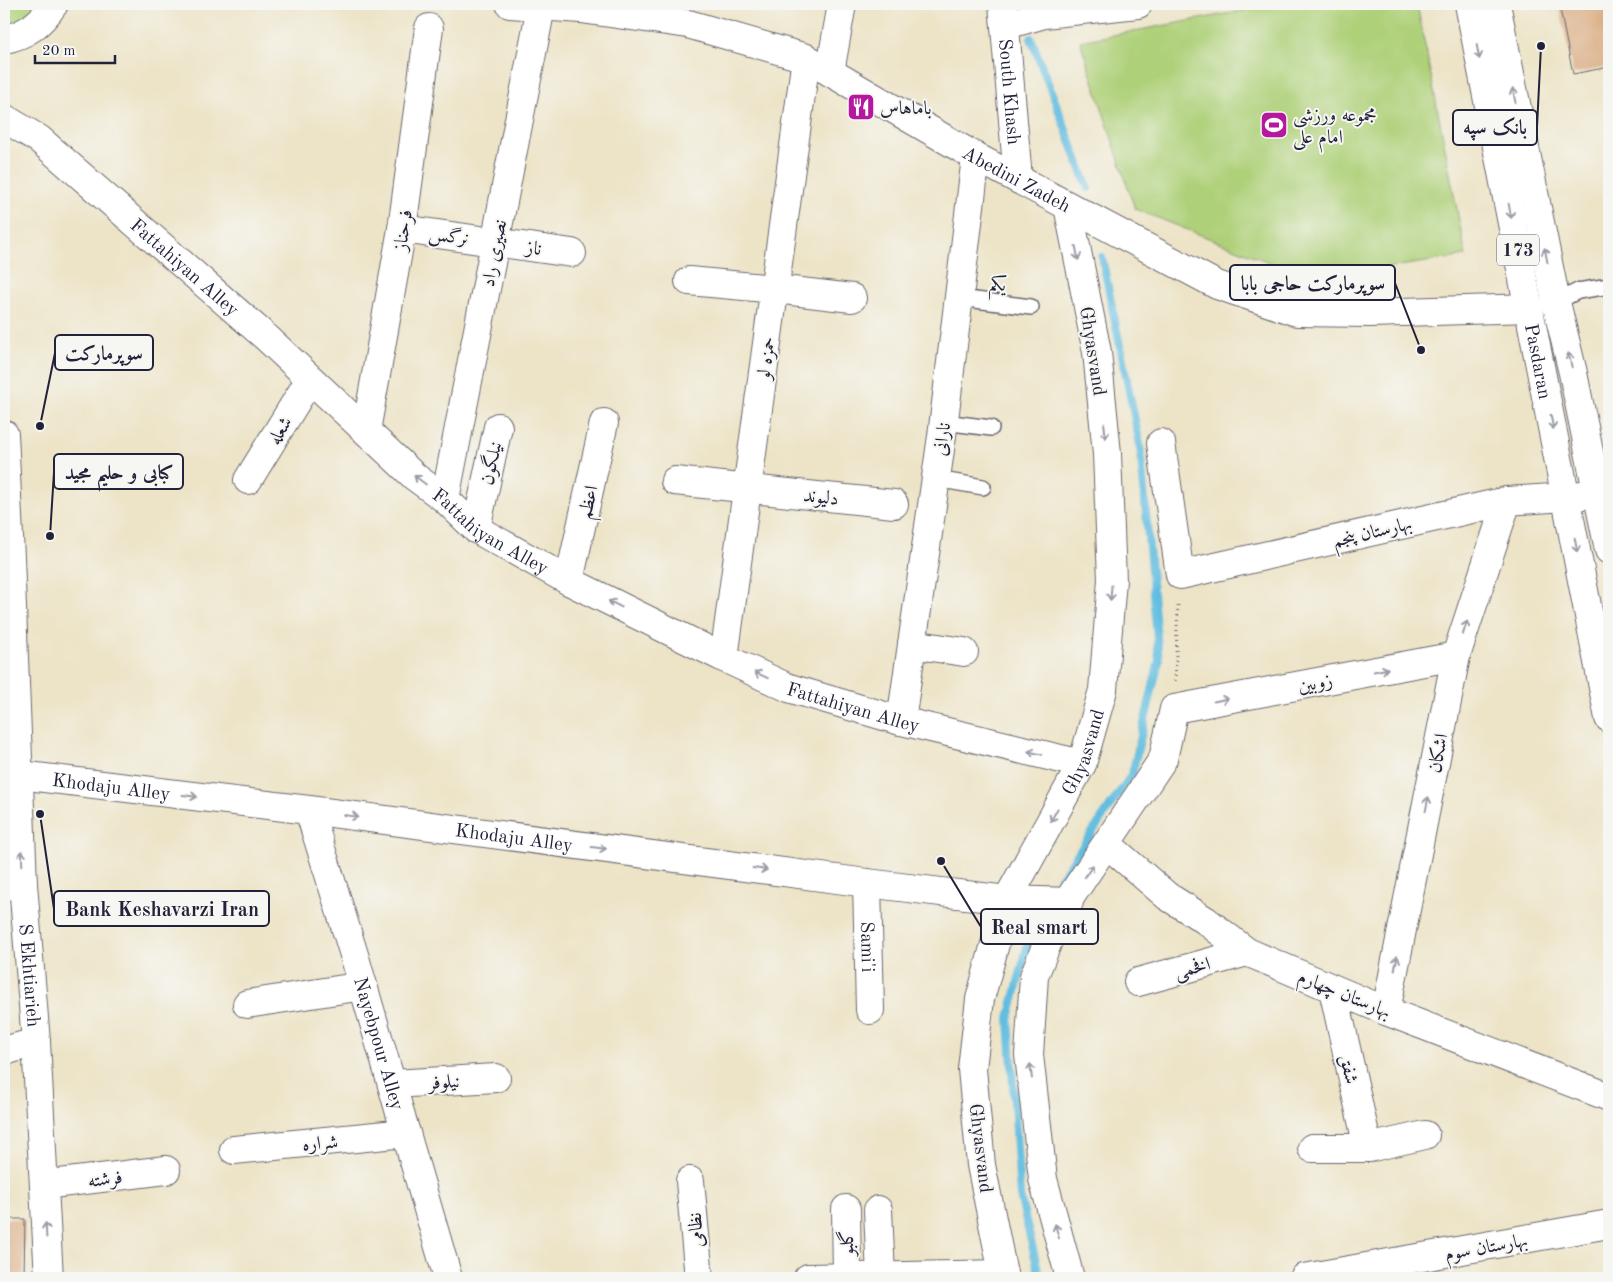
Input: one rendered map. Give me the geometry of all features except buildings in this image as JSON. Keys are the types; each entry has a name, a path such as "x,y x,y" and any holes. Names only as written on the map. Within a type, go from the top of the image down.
{"street":[{"path":"4,39 27,32 44,18 54,4"},
{"name":"Abedini Zadeh","path":"510,4 541,7 581,6 688,24 806,58 976,157 1217,285 1297,312 1370,313 1543,305"},
{"path":"830,72 842,4"},
{"path":"1004,14 1044,14 1138,4"},
{"name":"Pasdaran","path":"1469,4 1543,305 1573,373 1609,550"},
{"name":"Pasdaran","path":"1496,4 1543,305 1566,497 1609,718"},
{"name":"نصیری راد","path":"445,498 541,7"},
{"name":"South Khash","path":"1004,14 1018,179"},
{"name":"فرحناز","path":"366,431 402,229 430,28"},
{"name":"حمزه لو","path":"724,658 806,58"},
{"name":"Fattahiyan Alley","path":"4,118 39,139 268,339 415,477 445,498 476,529 569,581 789,688 901,721 1082,764"},
{"name":"نارانی","path":"901,721 944,422 976,157"},
{"name":"Ghyasvand","path":"1004,1276 982,1165 972,1069 980,999 1007,900 1082,764 1103,690 1112,580 1107,454 1097,352 1068,206"},
{"name":"نرگس","path":"402,229 496,241"},
{"name":"ناز","path":"496,241 572,253"},
{"path":"689,281 775,288 852,298"},
{"name":"شعله","path":"248,480 310,379"},
{"name":"اعظم","path":"569,581 604,423"},
{"name":"نیلگون","path":"476,529 498,427"},
{"name":"S Ekhtiarieh","path":"4,434 7,556 20,775 14,885 36,1042 49,1278"},
{"path":"1161,444 1180,575"},
{"name":"دلیوند","path":"675,481 894,504"},
{"name":"بهارستان پنجم","path":"1180,575 1507,501 1598,493"},
{"name":"اشکان","path":"1386,1011 1456,656 1507,501"},
{"path":"912,644 964,652"},
{"name":"زوبین","path":"1174,709 1456,656"},
{"path":"1070,1278 1043,1179 1029,1055 1034,976 1059,914 1069,902 1163,759 1174,709"},
{"name":"Khodaju Alley","path":"20,775 309,810 867,884 1007,900 1069,902"},
{"name":"Nayebpour Alley","path":"309,810 363,986 448,1278"},
{"name":"بهارستان چهارم","path":"1107,844 1167,896 1205,920 1247,952 1386,1011 1609,1096"},
{"name":"Sami'i","path":"867,884 870,1010"},
{"name":"افخمی","path":"1138,982 1247,952"},
{"path":"248,1004 363,986"},
{"name":"شفق","path":"1333,989 1368,1148"},
{"path":"4,1051 36,1042"},
{"name":"نیلوفر","path":"392,1084 496,1078"},
{"name":"شراره","path":"234,1150 406,1133"},
{"path":"1312,1148 1368,1148 1425,1135"},
{"name":"فرشته","path":"44,1185 166,1170"},
{"name":"نظامی","path":"690,1181 699,1278"},
{"name":"گلبو","path":"846,1210 847,1277"},
{"path":"878,1210 880,1277"},
{"name":"بهارستان سوم","path":"1304,1278 1609,1224"},
{"path":"808,1278 1004,1276"}],"lane":[{"path":"1543,305 1578,291 1609,286"},
{"name":"یکم","path":"959,298 1031,307"},
{"path":"944,422 991,428"},
{"path":"936,479 983,487"}],"path":[{"path":"1174,709 1180,575"}],"green space":[{"path":"4,4 39,4 19,22 4,26"},
{"name":"مجموعه ورزشی امام علی","path":"1280,4 1417,4 1466,256 1312,279 1135,209 1080,41"}],"waterway":[{"path":"1031,38 1088,188"},
{"path":"1059,881 1132,774 1159,661 1140,445 1102,257"},
{"path":"1035,916 1009,1018 1020,1196 1040,1278"}],"place":[{"name":"بانک سپه","path":"1541,46"},
{"name":"باماهاس","path":"861,107"},
{"name":"مجموعه ورزشی امام علی","path":"1274,125"},
{"name":"سوپرمارکت حاجی بابا","path":"1421,350"},
{"name":"سوپرمارکت","path":"40,426"},
{"name":"کبابی و حلیم مجید","path":"50,536"},
{"name":"Bank Keshavarzi Iran","path":"40,814"},
{"name":"Real smart","path":"941,861"}]}
